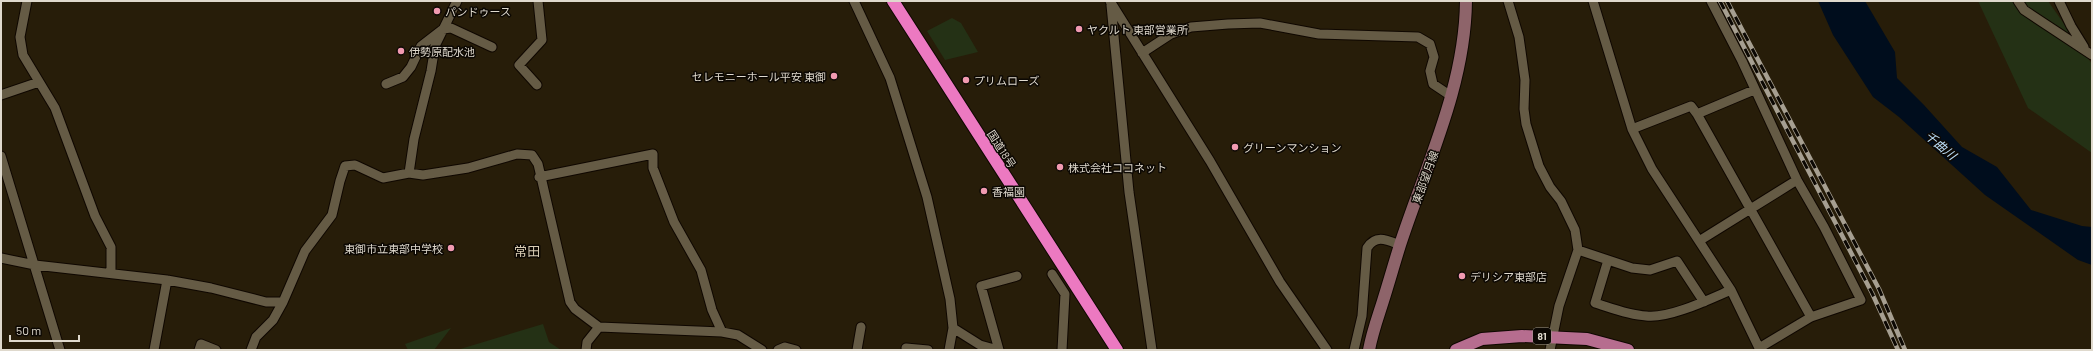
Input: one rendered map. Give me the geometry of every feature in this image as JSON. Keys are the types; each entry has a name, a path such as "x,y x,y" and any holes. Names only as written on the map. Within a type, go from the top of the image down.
{"highway":[{"name":"国道18号","path":"893,1 1117,350"}],"main road":[{"name":"東部望月線","path":"1369,350 1400,245 1432,156 1451,96 1461,60 1466,26 1466,1"},
{"name":"81","path":"1456,350 1472,342 1490,337 1552,336 1593,340 1628,350"}],"street":[{"path":"27,1 20,37 23,55 55,108 95,216 111,247 111,273"},
{"path":"409,173 414,139 431,71 435,46 457,1"},
{"path":"537,85 519,65 542,40 538,1"},
{"path":"854,1 890,78 901,119 916,159 927,197 948,292 953,328 949,350"},
{"path":"1110,1 1210,161 1280,282 1327,350"},
{"path":"1110,1 1129,192 1141,286 1152,350"},
{"path":"1508,1 1519,37 1525,80 1524,110 1526,124 1539,166 1550,187 1561,201 1575,230 1578,250 1552,336 1550,350"},
{"path":"1593,1 1632,129 1652,169 1731,290 1759,349 1811,317 1861,300 1824,228 1797,180 1754,90 1742,61 1711,1"},
{"path":"2018,1 2024,10 2090,51"},
{"path":"2059,1 2070,26 2090,51"},
{"path":"1142,53 1171,34 1191,27 1228,24 1260,23 1319,34 1418,36 1430,44 1434,57 1430,71 1433,84 1451,96"},
{"path":"386,84 403,77 412,67 421,46 443,29 451,28 492,47"},
{"path":"1,95 39,82"},
{"path":"1697,114 1754,90"},
{"path":"1632,129 1691,106 1697,114 1811,317"},
{"path":"251,350 256,337 273,320 283,302 305,252 332,215 340,180 345,166 355,165 383,178 409,173 423,175 468,168 517,154 532,155 538,164 570,302 575,309 599,327 722,332 738,335 762,350"},
{"path":"540,177 652,154 653,168 674,222 701,270 712,310 722,332"},
{"path":"1,156 60,350"},
{"path":"1699,241 1797,180"},
{"path":"1354,350 1362,316 1367,248 1372,241 1379,239 1400,245"},
{"path":"1578,250 1632,268 1650,270 1677,261 1704,302"},
{"path":"1,258 35,265 167,280 211,288 266,302 283,302"},
{"path":"1608,260 1594,303 1648,317 1659,316 1704,302 1731,290"},
{"path":"1052,274 1065,294 1062,350"},
{"path":"999,350 981,286 1017,276"},
{"path":"154,350 167,280"},
{"path":"586,350 587,342 599,327"},
{"path":"857,350 861,327"},
{"path":"953,328 980,345 999,350"},
{"path":"198,350 201,344 216,350"},
{"path":"778,350 786,347 796,350"},
{"path":"906,348 928,350"}],"green space":[{"path":"1978,1 2048,1 2092,64 2092,153 2028,108"},
{"path":"952,18 961,23 978,52 945,60 927,31"},
{"path":"543,324 549,342 561,350 457,350"},
{"path":"451,328 434,350 408,350 405,344"}],"water":[{"name":"千曲川","path":"1818,1 1865,1 1895,52 1897,78 1962,147 1997,167 2031,210 2082,226 2092,227 2092,265 2078,260 1985,195 1899,117 1873,97 1833,35"}],"railway":[{"path":"1720,1 1872,293 1898,350"},
{"path":"1727,1 1879,289 1905,350"}],"place":[{"name":"パンドゥース","path":"437,11"},
{"name":"ヤクルト 東部営業所","path":"1079,29"},
{"name":"伊勢原配水池","path":"401,51"},
{"name":"セレモニーホール平安 東御","path":"834,76"},
{"name":"プリムローズ","path":"966,80"},
{"name":"グリーンマンション","path":"1235,147"},
{"name":"株式会社ココネット","path":"1060,167"},
{"name":"香福園","path":"984,191"},
{"name":"東御市立東部中学校","path":"451,248"},
{"name":"デリシア東部店","path":"1462,276"}],"district":[{"name":"常田","path":"527,251"}]}
